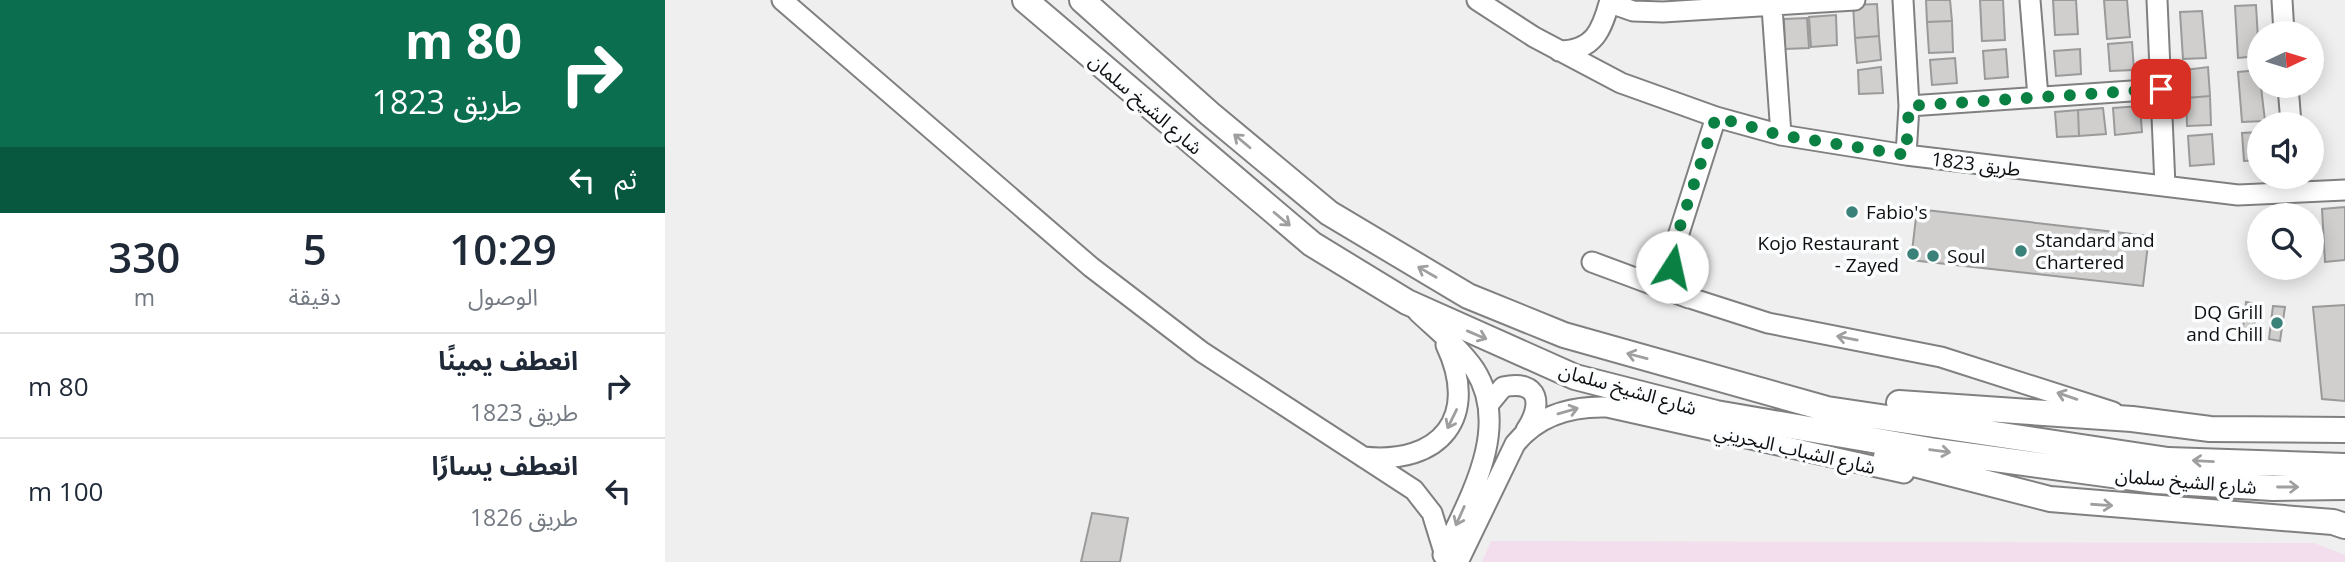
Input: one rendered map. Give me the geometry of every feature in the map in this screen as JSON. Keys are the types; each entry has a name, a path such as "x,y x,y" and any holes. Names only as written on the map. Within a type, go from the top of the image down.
{"main road":[{"name":"شارع الشيخ سلمان","path":"1025,0 1312,244 1408,302 1454,326 1575,377 1656,399 1774,424 1936,451 2156,481 2273,488 2345,487"},
{"name":"شارع الشيخ سلمان","path":"1082,0 1329,213 1468,296 1564,335 1827,409 2168,460 2345,466"},
{"path":"1094,0 1144,46 1157,67"},
{"path":"1703,373 1924,406 2131,419 2210,429 2345,430"},
{"path":"1774,424 1828,442 2050,499 2345,526"}],"street":[{"path":"782,0 1091,267 1202,352 1414,490 1425,500 1432,513 1447,559"},
{"name":"طريق 1823","path":"1477,0 1559,51 1621,83 1716,117 1780,135 1906,155 2238,195 2272,189"},
{"path":"1601,73 1596,54 1597,34 1610,2 1633,11 1745,5 1772,7 1855,0"},
{"path":"1903,0 1909,106 1906,155"},
{"path":"2031,0 2038,97"},
{"path":"2157,0 2165,186"},
{"path":"2281,0 2283,21"},
{"path":"1772,7 1780,135"},
{"path":"1559,51 1583,48 1597,34"},
{"path":"1909,106 2161,89"},
{"path":"1690,298 1677,280 1671,254 1716,117"},
{"name":"طريق 1823","path":"2324,188 2345,190"},
{"path":"1592,262 1768,323 1941,357 2005,375 2131,419"},
{"path":"1408,302 1475,370 1489,404 1486,450 1447,559"},
{"path":"1359,456 1404,457 1438,440 1451,425 1457,414 1458,374 1439,332"},
{"path":"1447,559 1515,444 1537,414 1538,404 1533,394 1524,387 1503,387 1489,404"},
{"name":"شارع الشباب البحريني","path":"1524,432 1565,410 1607,407 1817,452 1985,493 2050,499"}],"shaded area":[{"path":"1491,541 2314,543 2345,555 2345,562 1482,562"}],"building":[{"path":"1926,0 1950,0 1952,21 1927,22"},
{"path":"1980,0 2003,0 2005,40 1982,41"},
{"path":"2053,0 2076,0 2078,34 2055,35"},
{"path":"2104,0 2127,0 2130,37 2107,39"},
{"path":"1877,4 1879,36 1855,38 1853,5"},
{"path":"2256,5 2257,21 2247,21 2247,57 2238,58 2235,6"},
{"path":"2202,11 2206,58 2183,59 2180,12"},
{"path":"1836,15 1837,45 1811,47 1809,17"},
{"path":"1807,18 1809,48 1785,49 1784,19"},
{"path":"1952,21 1953,52 1929,53 1927,22"},
{"path":"1879,36 1881,60 1857,63 1855,38"},
{"path":"2132,42 2134,70 2110,71 2108,44"},
{"path":"2006,49 2008,77 1985,79 1983,51"},
{"path":"2080,49 2081,74 2056,76 2054,51"},
{"path":"1955,58 1957,83 1932,85 1930,60"},
{"path":"1881,67 1883,93 1859,94 1858,70"},
{"path":"2208,67 2210,96 2186,98 2184,70"},
{"path":"2247,71 2247,98 2262,98 2264,112 2247,112 2247,122 2242,122 2238,72"},
{"path":"2210,96 2211,125 2187,126 2186,98"},
{"path":"2140,106 2142,132 2115,135 2113,108"},
{"path":"2103,108 2106,134 2079,136 2078,110"},
{"path":"2078,110 2079,136 2057,137 2055,112"},
{"path":"2242,133 2247,133 2247,161 2244,161"},
{"path":"2212,134 2214,164 2190,166 2188,136"},
{"path":"2345,207 2345,260 2325,262 2324,209"},
{"path":"1917,209 2149,236 2143,286 1911,260"},
{"path":"2246,302 2257,304 2253,338 2242,336"},
{"path":"2345,305 2345,401 2322,399 2313,307"},
{"name":"DQ Grill and Chill","path":"2273,306 2285,307 2280,341 2269,339"},
{"path":"1092,513 1128,518 1120,562 1081,562"}],"place":[{"name":"Fabio's","path":"1852,212"},
{"name":"Standard and Chartered","path":"2021,251"},
{"name":"Kojo Restaurant - Zayed","path":"1913,254"},
{"name":"Soul","path":"1933,256"},
{"name":"DQ Grill and Chill","path":"2277,323"}],"route":[{"path":"1672,267 1671,254 1716,117 1780,135 1906,155 1909,106 2161,89"}]}
